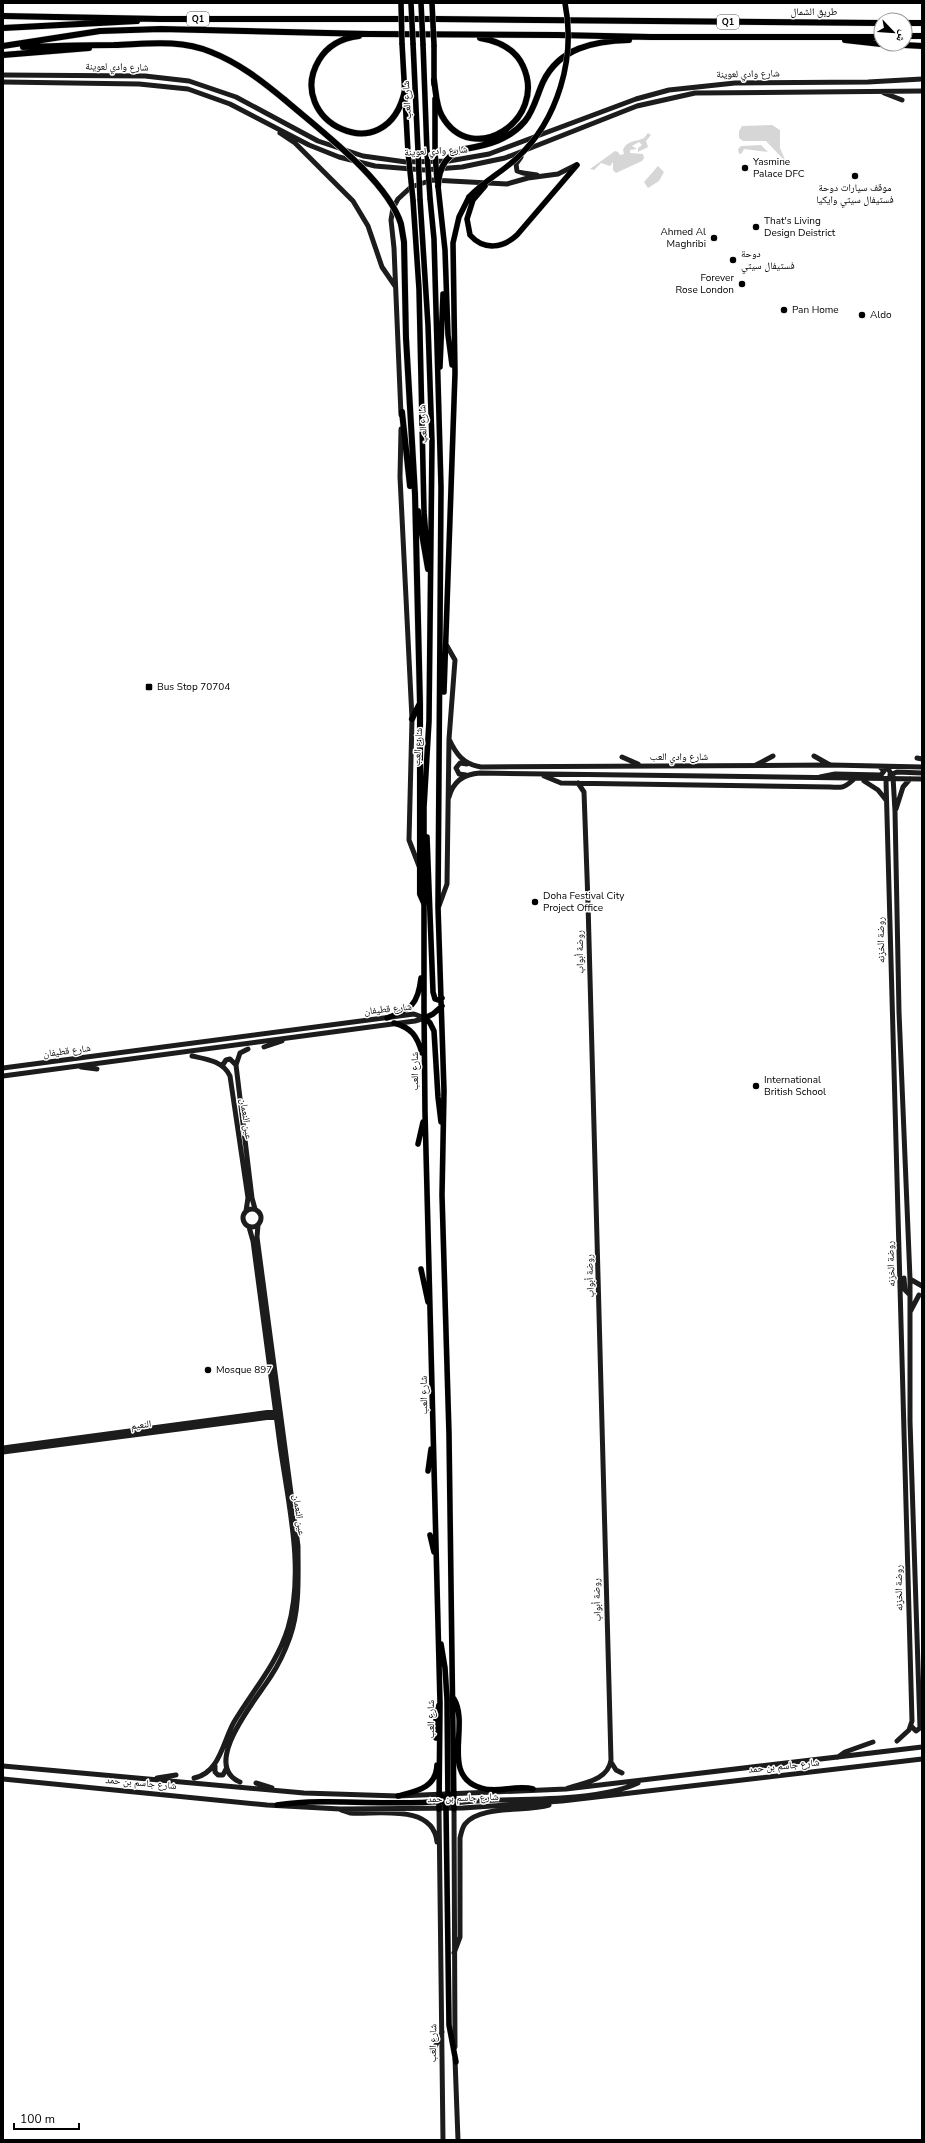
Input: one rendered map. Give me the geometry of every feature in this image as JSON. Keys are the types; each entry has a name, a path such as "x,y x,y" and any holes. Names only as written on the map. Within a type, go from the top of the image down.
{"highway":[{"name":"طريق الشمال","path":"3,16 151,19 434,19 873,23"},
{"path":"3,28 113,24 151,19"},
{"path":"3,47 77,34 127,30 651,37 873,37"},
{"path":"369,34 341,40 329,48 320,58 313,71 312,86 314,99 320,112 334,125 345,131 359,134 373,132 380,129 394,118 400,107 405,90"},
{"path":"434,80 441,115 451,128 467,137 482,138 498,135 510,126 522,111 527,96 527,83 525,70 516,55 507,47 497,42 460,35"},
{"path":"438,186 442,164 453,154 465,149 498,142 518,128 531,111 548,73 566,55 592,43 651,37"},
{"path":"826,38 873,43"},
{"path":"3,47 169,43 210,52 249,72 285,100 380,186 393,204 401,224 404,242 408,383 415,494 428,569"},
{"path":"3,55 113,45"},
{"path":"402,412 414,511 420,704 420,896 424,903"},
{"path":"414,511 415,494"},
{"path":"412,718 420,704"}],"main road":[{"path":"401,3 408,152 418,264 424,512 428,569 431,585"},
{"name":"شارع العب","path":"411,3 432,409 429,721 424,807 424,1112 434,1431 440,1703 440,1794 448,1804"},
{"name":"شارع العب","path":"421,3 427,152 434,240 441,487 438,907 442,998 443,1203 449,1434 454,1794 448,1804 439,1808"},
{"path":"432,3 435,152 446,286 449,348 455,373"},
{"path":"440,741 447,646 455,373 453,243 459,217 471,199 488,182 518,157 531,143 555,100 563,77 567,55 568,28 565,3"},
{"path":"471,199 467,219 470,235 479,243 489,247 505,244 522,230 577,165"},
{"path":"438,386 441,359 443,295 446,286"},
{"path":"424,807 428,846 433,992 436,1000 442,998"},
{"path":"387,1018 408,1009 417,999 424,954"},
{"path":"442,1006 433,1014 424,1018 430,1023 434,1031 439,1111 443,1128"},
{"path":"394,1024 407,1028 415,1034 424,1060"},
{"path":"418,1144 424,1112"},
{"path":"421,1269 431,1315"},
{"path":"428,1471 434,1431"},
{"path":"430,1535 436,1561"},
{"path":"438,1634 445,1668 447,1699 449,2032 456,2062"},
{"path":"453,1697 458,1712 459,1763 465,1778 472,1785 483,1789 524,1787 533,1790"},
{"path":"398,1796 420,1790 430,1784 435,1776 437,1760 436,1714 440,1703"},
{"path":"277,1805 299,1802 448,1804"}],"street":[{"name":"شارع وادي لعوينة","path":"3,75 145,76 189,81 236,97 297,131 324,143 372,158 406,162 448,161 489,154 636,99 685,87 735,83 922,80"},
{"name":"شارع وادي لعوينة","path":"3,82 139,84 186,88 230,104 270,126 325,152 367,165 424,170 462,167 505,158 637,106 695,93 922,91"},
{"path":"877,91 902,100"},
{"path":"270,126 295,143 353,201 368,226 382,267 395,286"},
{"path":"529,149 517,161 516,166 518,171 544,176"},
{"path":"420,869 409,840 412,718 400,477 402,412 392,215 396,202 406,191 416,184 432,180 498,185 558,174 577,165"},
{"name":"شارع العب","path":"438,907 448,884 449,739 454,660 447,646"},
{"path":"449,739 459,757 472,765"},
{"path":"755,766 773,756"},
{"path":"814,756 831,765"},
{"path":"622,757 641,766"},
{"path":"470,774 459,774 456,768 460,763 472,765"},
{"name":"شارع وادي العب","path":"472,765 488,767 831,765 922,767"},
{"path":"813,779 835,774 881,775 884,770 880,767"},
{"path":"887,767 892,777"},
{"path":"886,780 892,777 922,773"},
{"path":"449,797 458,782 470,774"},
{"name":"شارع وادي العب","path":"470,774 886,780"},
{"name":"شارع وادي العب","path":"542,775 558,782 578,783 830,786 841,788 852,780"},
{"path":"619,784 630,776"},
{"path":"892,777 910,780 922,779"},
{"name":"روضة الخزنه","path":"892,777 895,811 899,1012 910,1279 910,1421 921,1726"},
{"path":"744,786 754,778"},
{"path":"862,780 878,790 886,801"},
{"name":"روضة الخزنه","path":"886,780 911,1726"},
{"path":"895,811 904,788 910,780"},
{"path":"578,783 584,792 590,783"},
{"name":"روضة أبواب","path":"584,792 600,1305 611,1760"},
{"path":"888,847 895,846"},
{"name":"شارع قطيفان","path":"3,1068 414,1014 424,1018"},
{"name":"شارع قطيفان","path":"3,1076 394,1024 424,1018"},
{"path":"264,1047 294,1037"},
{"path":"192,1056 211,1060 222,1066 230,1059 236,1065 240,1054 248,1049"},
{"path":"3,1064 17,1066"},
{"name":"عين النعمان","path":"236,1065 252,1198 255,1209"},
{"path":"72,1066 97,1069"},
{"name":"عين النعمان","path":"222,1066 228,1072 232,1084 248,1198 246,1210"},
{"path":"255,1209 262,1217 258,1225 249,1227 243,1219 246,1210 255,1209"},
{"name":"عين النعمان","path":"215,1766 232,1726 276,1657 288,1628 293,1604 294,1547 257,1237 258,1225"},
{"name":"عين النعمان","path":"226,1769 226,1753 234,1732 281,1660 291,1632 297,1605 298,1546 253,1241 249,1227"},
{"path":"900,1266 905,1290 910,1295"},
{"path":"910,1279 922,1286"},
{"path":"909,1315 919,1295"},
{"name":"النعيم","path":"3,1448 278,1413"},
{"name":"النعيم","path":"3,1452 278,1413"},
{"path":"897,1741 911,1726 916,1731 921,1726"},
{"path":"838,1757 845,1752 873,1742"},
{"name":"شارع جاسم بن حمد","path":"3,1765 9,1767 134,1779 304,1793 398,1796 566,1789 922,1747"},
{"name":"شارع جاسم بن حمد","path":"448,1804 558,1802 922,1759"},
{"path":"611,1760 613,1767 622,1773"},
{"path":"566,1789 602,1776 607,1771 611,1760"},
{"path":"215,1766 215,1772 218,1775 223,1775 226,1769 233,1778 240,1782"},
{"path":"194,1778 206,1774 215,1766"},
{"path":"134,1779 166,1778 176,1775"},
{"name":"شارع جاسم بن حمد","path":"3,1779 277,1805 340,1809 439,1808"},
{"path":"448,1804 574,1796 629,1787 643,1780"},
{"path":"256,1783 271,1788 304,1793"},
{"path":"454,1954 460,1936 460,1838 466,1823 474,1817 484,1813 539,1808 558,1802"},
{"name":"شارع العب","path":"448,1804 454,1954 458,2140"},
{"name":"شارع العب","path":"439,1808 441,1889 442,2132 444,2140"},
{"path":"340,1809 350,1813 409,1814 425,1819 432,1826 437,1838 438,1881 441,1889"},
{"path":"433,2051 442,2032"}],"shaded area":[{"path":"772,125 780,130 780,148 786,162 766,141 743,141 739,138 739,131 742,126"},
{"path":"648,133 651,135 646,141 648,147 638,152 638,148 642,145 639,142 632,146 637,149 630,150 630,153 643,154 644,158 642,161 616,173 613,170 613,162 610,166 601,163 594,170 590,169 615,151 620,155 624,154 623,150 627,144 644,138"},
{"path":"761,145 768,152 744,149 742,153 739,154 738,149 741,146"},
{"path":"658,166 664,172 659,181 648,188 644,182"}],"place":[{"name":"Yasmine Palace DFC","path":"745,168"},
{"name":"موقف سيارات دوحة فستيفال سيتي وايكيا","path":"855,176"},
{"name":"That's Living Design Deistrict","path":"756,227"},
{"name":"Ahmed Al Maghribi","path":"714,238"},
{"name":"دوحة فستيفال سيتي","path":"733,260"},
{"name":"Forever Rose London","path":"742,284"},
{"name":"Pan Home","path":"784,310"},
{"name":"Aldo","path":"862,315"},
{"name":"Bus Stop 70704","path":"149,687"},
{"name":"Doha Festival City Project Office","path":"535,902"},
{"name":"International British School","path":"756,1086"},
{"name":"Mosque 897","path":"208,1370"}]}
